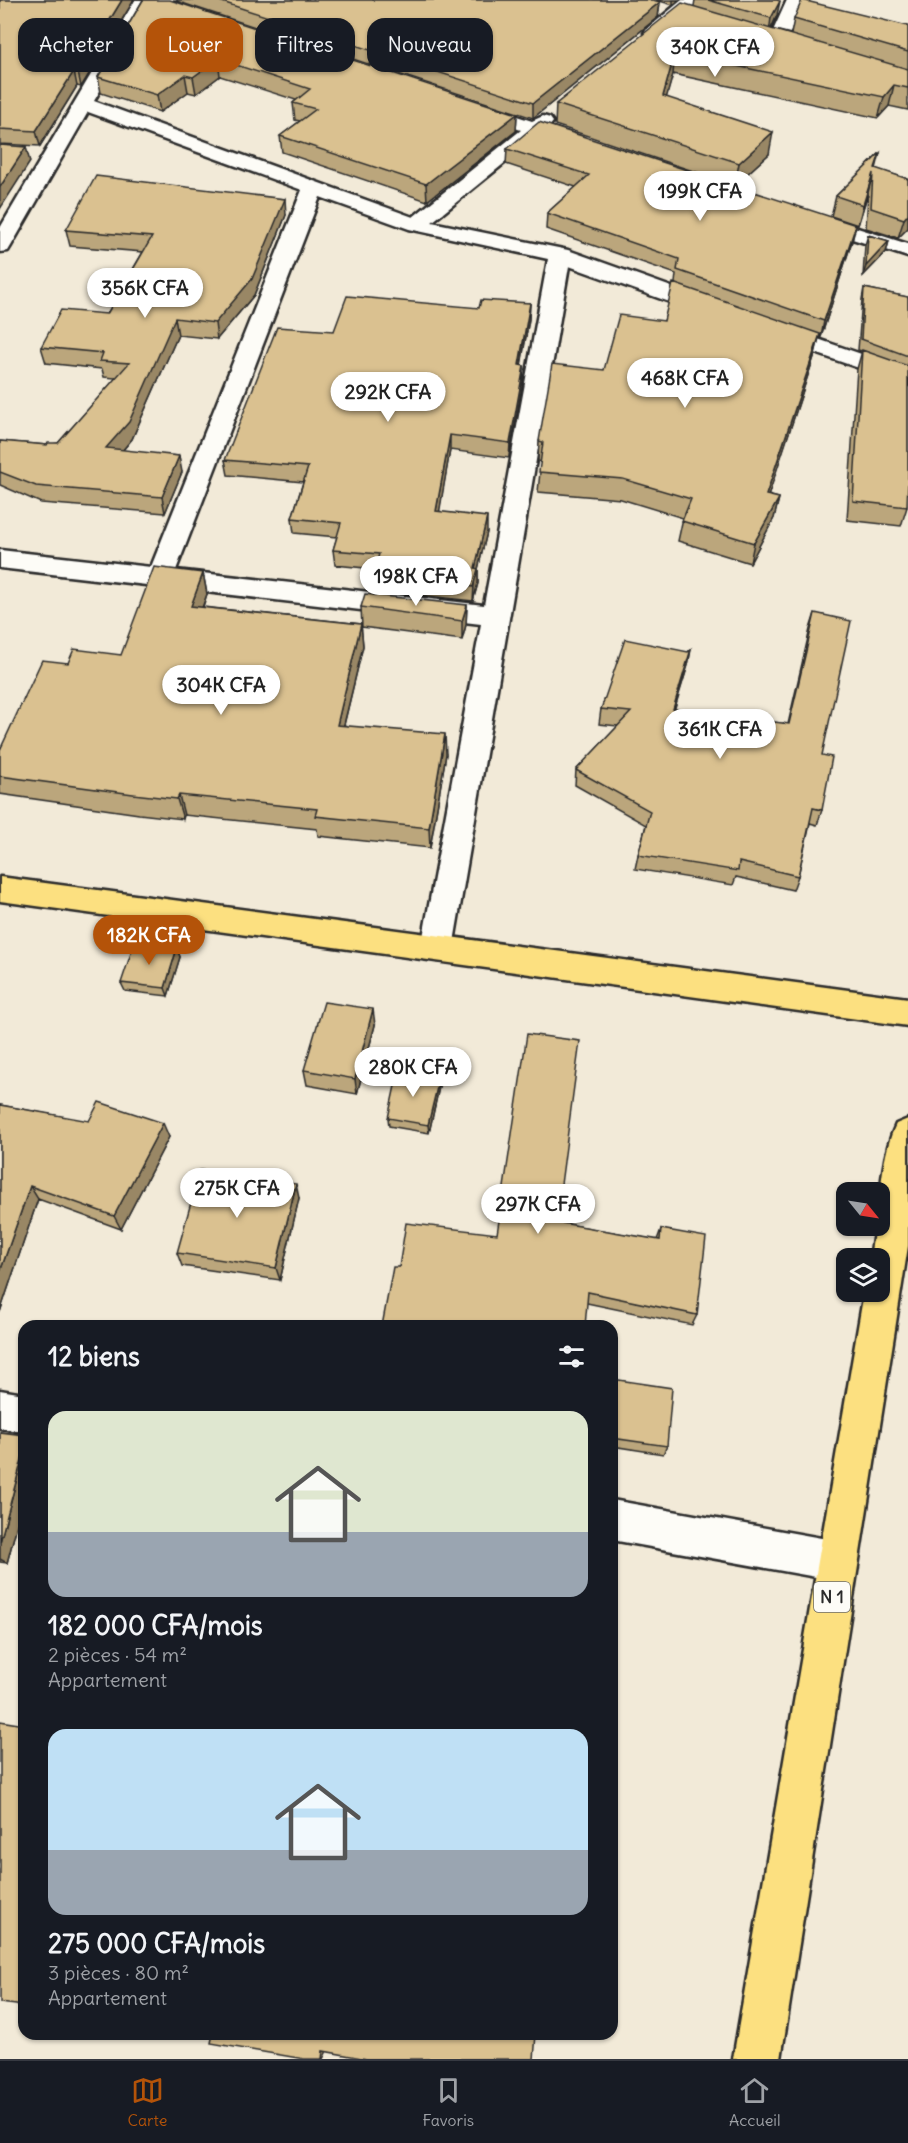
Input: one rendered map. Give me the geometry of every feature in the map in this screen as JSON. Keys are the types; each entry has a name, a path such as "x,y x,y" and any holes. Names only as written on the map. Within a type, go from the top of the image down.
{"main road":[{"path":"0,889 908,1012"},
{"name":"N 1","path":"757,2059 908,1135"}],"street":[{"path":"641,43 693,0"},
{"path":"776,44 796,0"},
{"path":"0,246 84,104 150,1"},
{"path":"657,8 698,21"},
{"path":"754,37 798,50"},
{"path":"458,102 592,147"},
{"path":"84,104 416,225 560,255 728,315"},
{"path":"416,225 561,107"},
{"path":"32,154 53,156"},
{"path":"160,577 314,188"},
{"path":"795,214 908,251"},
{"path":"437,948 560,255"},
{"path":"751,322 908,378"},
{"path":"0,559 496,616"},
{"path":"0,1409 18,1412"},
{"path":"618,1521 838,1561"}],"building":[{"path":"0,0 122,0 111,18 18,18 18,72 73,72 36,131 0,129"},
{"path":"143,0 170,0 225,18 146,18 146,72 200,72 193,77 185,75 157,95 98,77 101,72 134,72 132,18"},
{"path":"216,0 653,0 660,2 533,103 438,72 493,72 493,18 367,18 367,49 355,45 355,18 271,18"},
{"path":"708,0 777,0 780,1 771,18"},
{"path":"802,0 908,26 908,52 794,19"},
{"path":"682,3 908,69 908,88 894,85 884,97 675,53 663,96 773,132 739,163 556,104"},
{"path":"243,24 255,28 255,71 243,67"},
{"path":"355,61 367,65 367,72 389,72 517,114 426,184 280,136 316,109 293,103 310,89 258,72 355,72"},
{"path":"539,122 856,225 824,321 677,270 679,259 547,213 589,175 507,149"},
{"path":"0,145 26,147 0,187"},
{"path":"880,153 875,168 908,179 908,214 904,219 871,208 873,173 863,205 836,196"},
{"path":"96,176 285,199 252,279 215,323 175,318 129,422 106,448 179,456 162,497 36,486 0,472 0,441 47,445 58,443 129,363 100,361 103,353 41,347 61,310 107,314 152,237 66,230"},
{"path":"868,235 889,241 866,266"},
{"path":"673,283 820,334 766,495 779,498 754,543 682,521 691,499 623,479 539,472 543,442 539,441 552,364 604,370 619,315 664,321"},
{"path":"864,288 908,297 908,356 861,339"},
{"path":"347,296 479,308 481,300 530,303 519,365 524,366 510,443 450,435 436,511 487,517 473,587 373,575 379,554 333,550 341,523 292,518 308,467 225,460 277,327 334,331"},
{"path":"862,350 908,366 907,507 853,501"},
{"path":"154,567 203,573 191,606 361,624 337,725 445,734 429,828 315,816 317,809 179,795 177,799 0,776 0,750 42,660 68,663 74,649 121,655"},
{"path":"365,594 467,605 462,621 361,607"},
{"path":"815,613 851,621 822,755 832,757 822,810 813,808 798,876 739,862 738,871 638,855 650,811 576,770 631,712 601,709 625,639 688,652 691,649 673,709 789,724"},
{"path":"134,944 177,948 165,988 121,983"},
{"path":"324,1002 373,1009 355,1079 304,1070"},
{"path":"527,1034 580,1041 556,1222 660,1240 661,1229 706,1237 697,1315 588,1292 586,1320 383,1320 393,1267 399,1267 406,1223 497,1234"},
{"path":"398,1072 439,1079 428,1125 388,1118"},
{"path":"99,1102 163,1123 114,1216 30,1186 0,1272 0,1105 89,1121"},
{"path":"200,1170 296,1184 276,1268 177,1253"},
{"path":"618,1380 672,1388 667,1446 618,1439"},
{"path":"0,1432 18,1434 18,1474 0,1542"},
{"path":"0,1721 18,1724 18,2005 0,2003"},
{"path":"212,2040 536,2040 534,2059 367,2059 323,2051 322,2059 304,2059 211,2043"}]}
